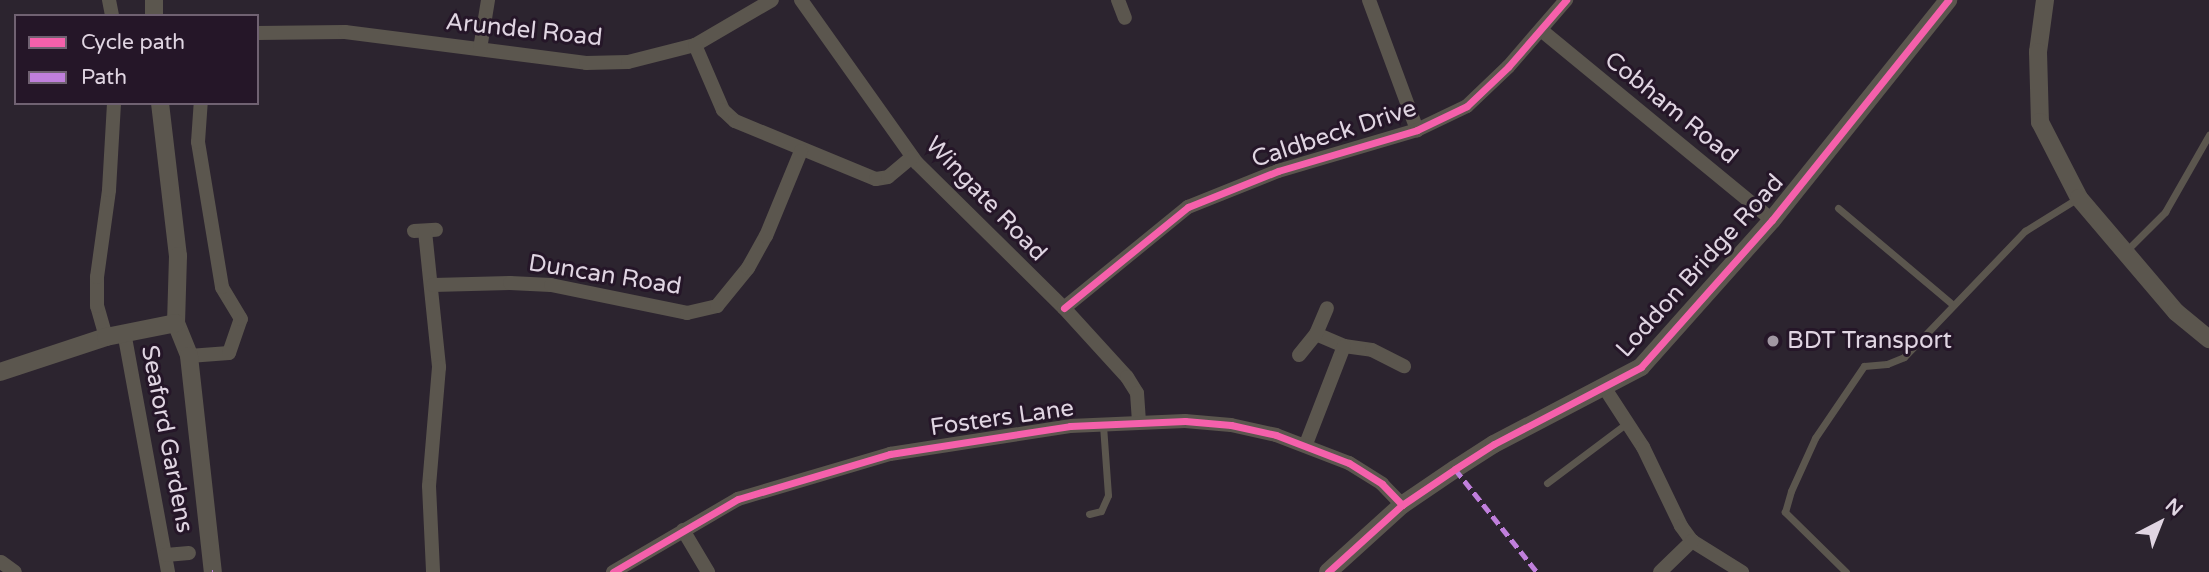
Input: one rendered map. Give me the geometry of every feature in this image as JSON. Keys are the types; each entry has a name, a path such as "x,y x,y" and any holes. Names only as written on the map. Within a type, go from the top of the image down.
{"street":[{"path":"480,49 488,0"},
{"name":"Arundel Road","path":"259,33 345,32 597,63 628,62 695,45 772,0"},
{"name":"Wingate Road","path":"801,0 912,157 954,202 1063,308 1127,377 1137,393 1139,422"},
{"path":"1118,0 1125,18"},
{"path":"1369,0 1417,130"},
{"name":"Caldbeck Drive","path":"1063,308 1188,207 1278,171 1417,130 1467,106 1541,30 1566,0"},
{"name":"Loddon Bridge Road","path":"1328,572 1402,505 1494,444 1641,367 1772,220 1948,0"},
{"path":"2045,0 2038,52 2040,122 2079,198 2176,312 2209,339"},
{"name":"Cobham Road","path":"1541,30 1772,220"},
{"path":"695,45 723,110 734,121 876,179 888,177 912,157"},
{"path":"106,337 97,306 97,277 109,190 114,105"},
{"path":"160,105 178,256 176,323 189,356 213,572"},
{"path":"189,356 229,353 241,319 222,287 198,142 201,105"},
{"name":"Duncan Road","path":"433,285 551,285 687,313 718,306 748,268 766,236 802,150"},
{"path":"425,231 433,285 439,367 429,486 433,572"},
{"path":"1299,355 1317,334 1327,309"},
{"path":"0,372 106,337 176,323"},
{"name":"Seaford Gardens","path":"124,332 168,572"},
{"path":"1317,334 1344,346 1372,350 1405,366"},
{"path":"1307,444 1344,346"},
{"path":"1604,387 1643,447 1681,526 1692,541 1742,572"},
{"name":"Fosters Lane","path":"613,572 738,499 890,454 1070,426 1139,422 1231,425 1307,444 1371,476 1402,505"},
{"path":"683,530 708,572"},
{"path":"1660,572 1692,541"},
{"name":"Seaford Gardens","path":"166,555 189,553"},
{"path":"0,554 0,562 15,572"}],"lane":[{"path":"2124,253 2165,212 2209,135"},
{"path":"1846,572 1785,512 1791,491 1815,438 1864,366 1886,364 1904,357 2025,231 2079,198"},
{"path":"1838,208 1953,305"},
{"path":"1546,483 1628,423"},
{"path":"1089,514 1101,511 1108,495 1103,424"}],"marked path":[{"path":"1455,469 1537,572"}],"cycle path":[{"path":"1064,308 1188,207 1278,171 1417,130 1467,106 1508,67 1566,0"},
{"path":"1328,572 1402,505 1455,469 1494,444 1641,367 1772,220 1948,0"},
{"path":"613,572 738,499 890,454 1070,426 1185,421 1231,425 1276,435 1349,463 1382,484 1402,505"}],"place":[{"name":"BDT Transport","path":"1773,341"}]}
